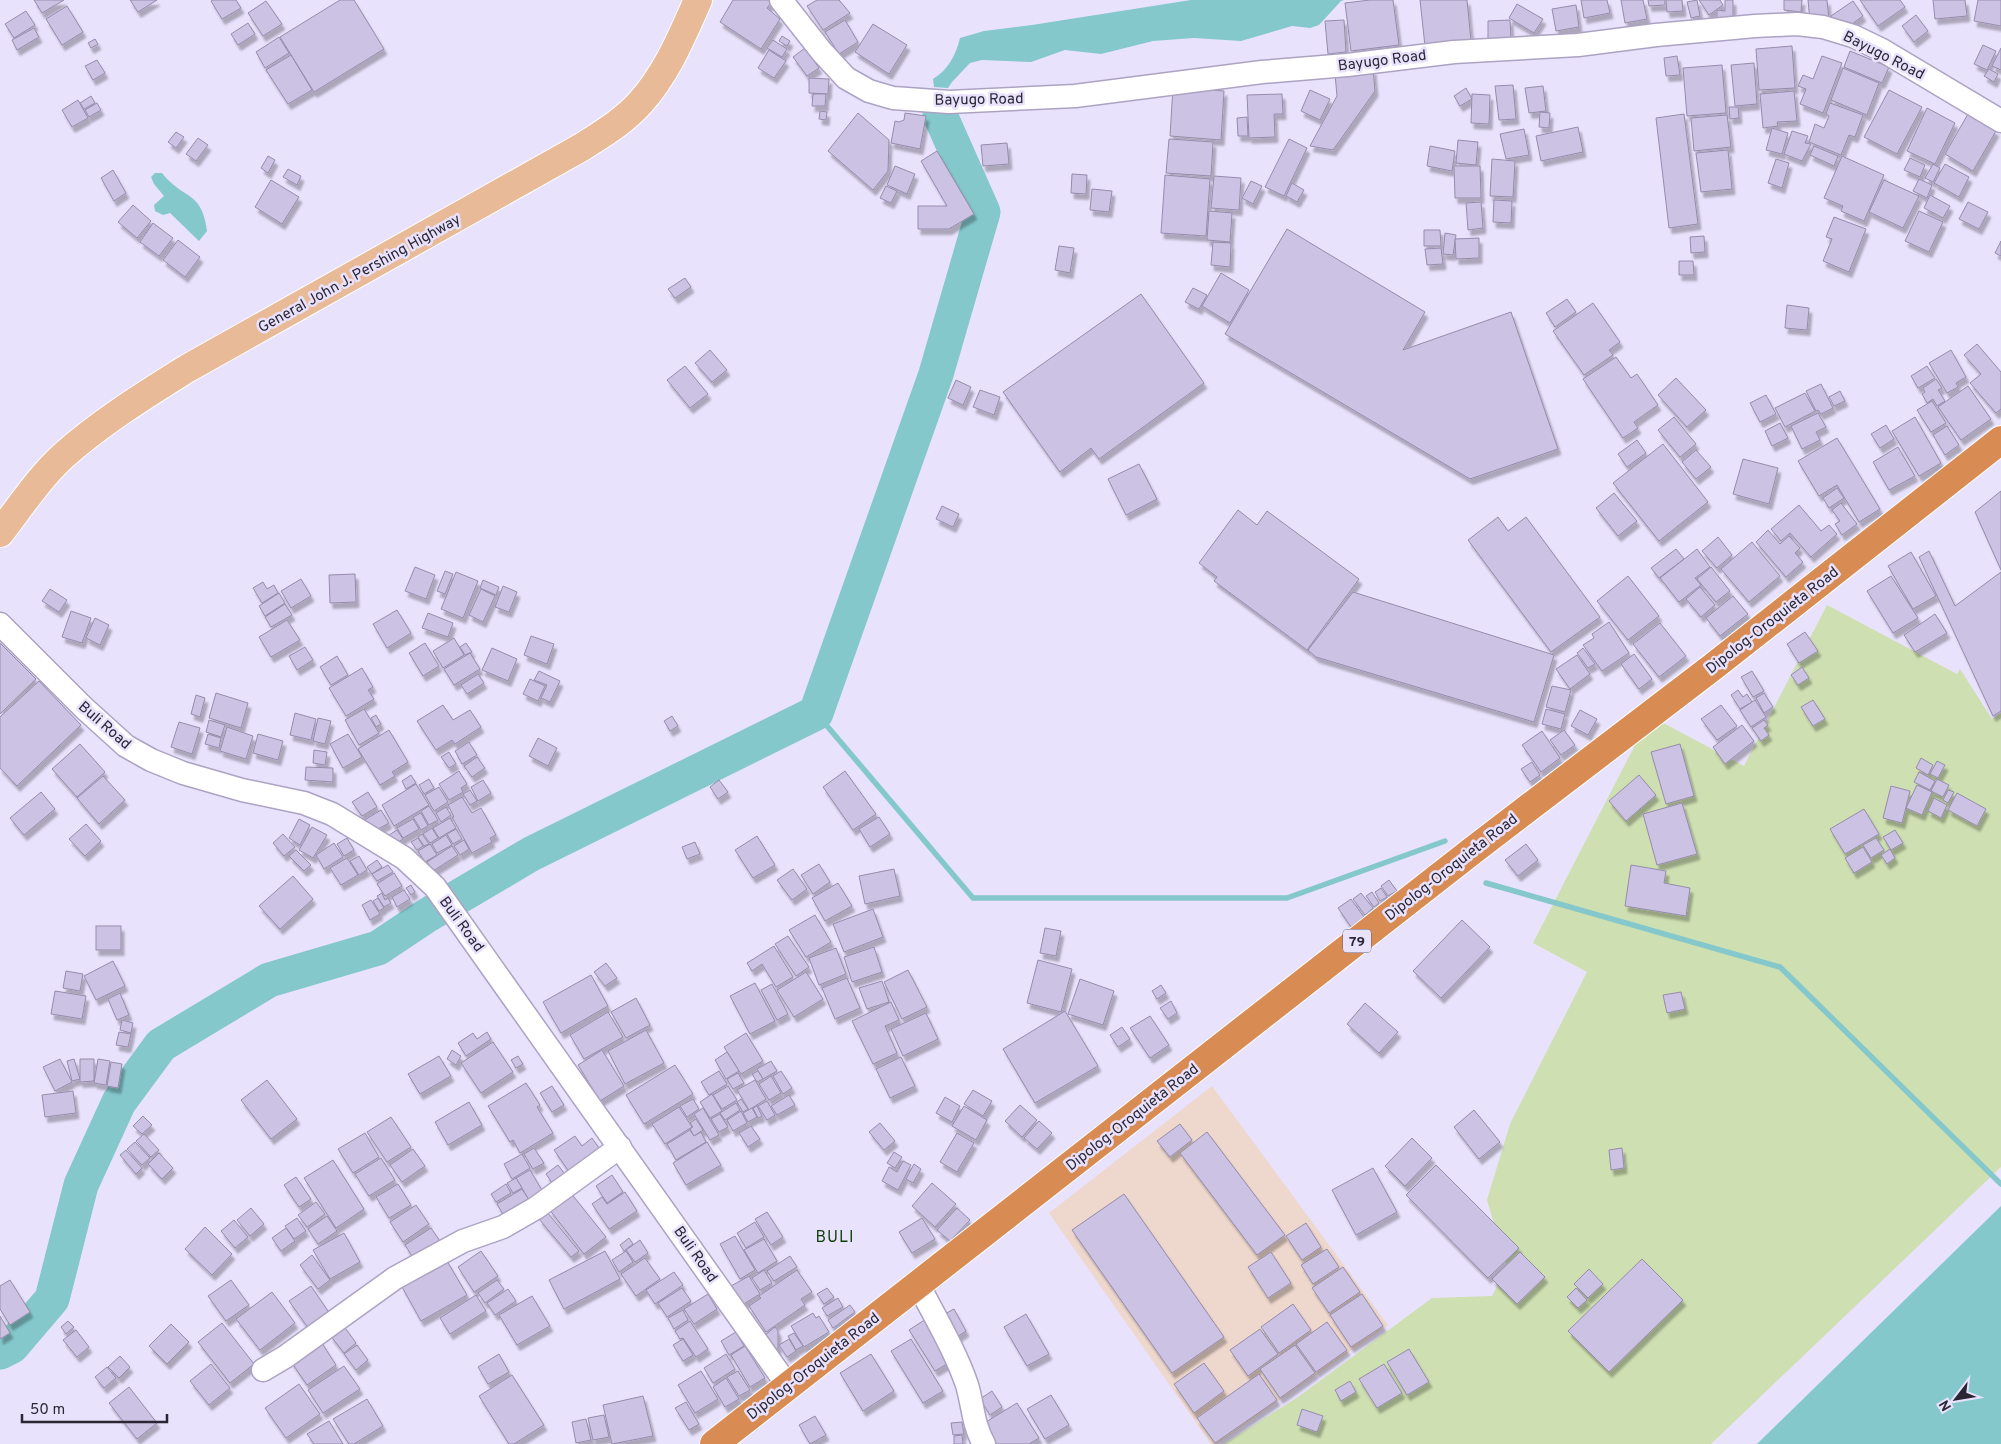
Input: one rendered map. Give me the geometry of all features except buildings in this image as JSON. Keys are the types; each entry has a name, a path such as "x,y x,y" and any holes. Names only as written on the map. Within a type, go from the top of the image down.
{"highway":[{"name":"Dipolog-Oroquieta Road","path":"714,1444 1472,851 1714,666 2001,440"}],"main road":[{"name":"General John J. Pershing Highway","path":"0,533 34,488 62,457 132,403 188,368 582,148 615,126 639,104 660,78 678,46 698,0"}],"street":[{"name":"Bayugo Road","path":"781,0 822,52 846,78 869,91 893,98 949,102 1075,96 1262,72 1348,65 1454,52 1578,45 1656,35 1797,24 1823,26 1853,36 1882,50 2001,120"},
{"name":"Buli Road","path":"0,624 84,708 126,746 151,760 182,773 242,790 304,803 332,814 404,858 435,887 788,1386"},
{"path":"263,1370 285,1357 395,1278 463,1241 503,1227 536,1208 620,1147"},
{"path":"918,1284 954,1352 967,1386 974,1422 984,1444"}],"shaded area":[{"path":"1191,0 1344,0 1319,25 1310,28 1292,26 1241,41 1194,38 1153,41 1101,54 1065,50 1031,62 982,60 970,63 948,88 934,87 933,79 951,61 960,38 984,31"},
{"path":"155,173 162,173 201,208 207,231 199,241 170,213 163,215 155,211 154,205 164,196 151,177"},
{"path":"1827,605 1957,674 1960,669 1992,719 2001,713 2001,1167 1711,1444 1224,1444 1298,1397 1432,1298 1492,1296 1507,1267 1487,1200 1510,1124 1587,972 1533,943 1650,716 1744,766"},
{"path":"1212,1086 1388,1325 1217,1444 1211,1444 1049,1213"},
{"path":"2001,1206 2001,1444 1757,1444"}],"waterway":[{"path":"0,1352 12,1346 52,1299 81,1185 119,1102 161,1045 269,980 378,948 426,916 531,854 816,713 936,374 983,212 940,115"},
{"path":"816,713 973,898 1287,898 1445,841"},
{"path":"1486,883 1780,967 2001,1184"}],"district":[{"name":"BULI","path":"835,1236"}]}
